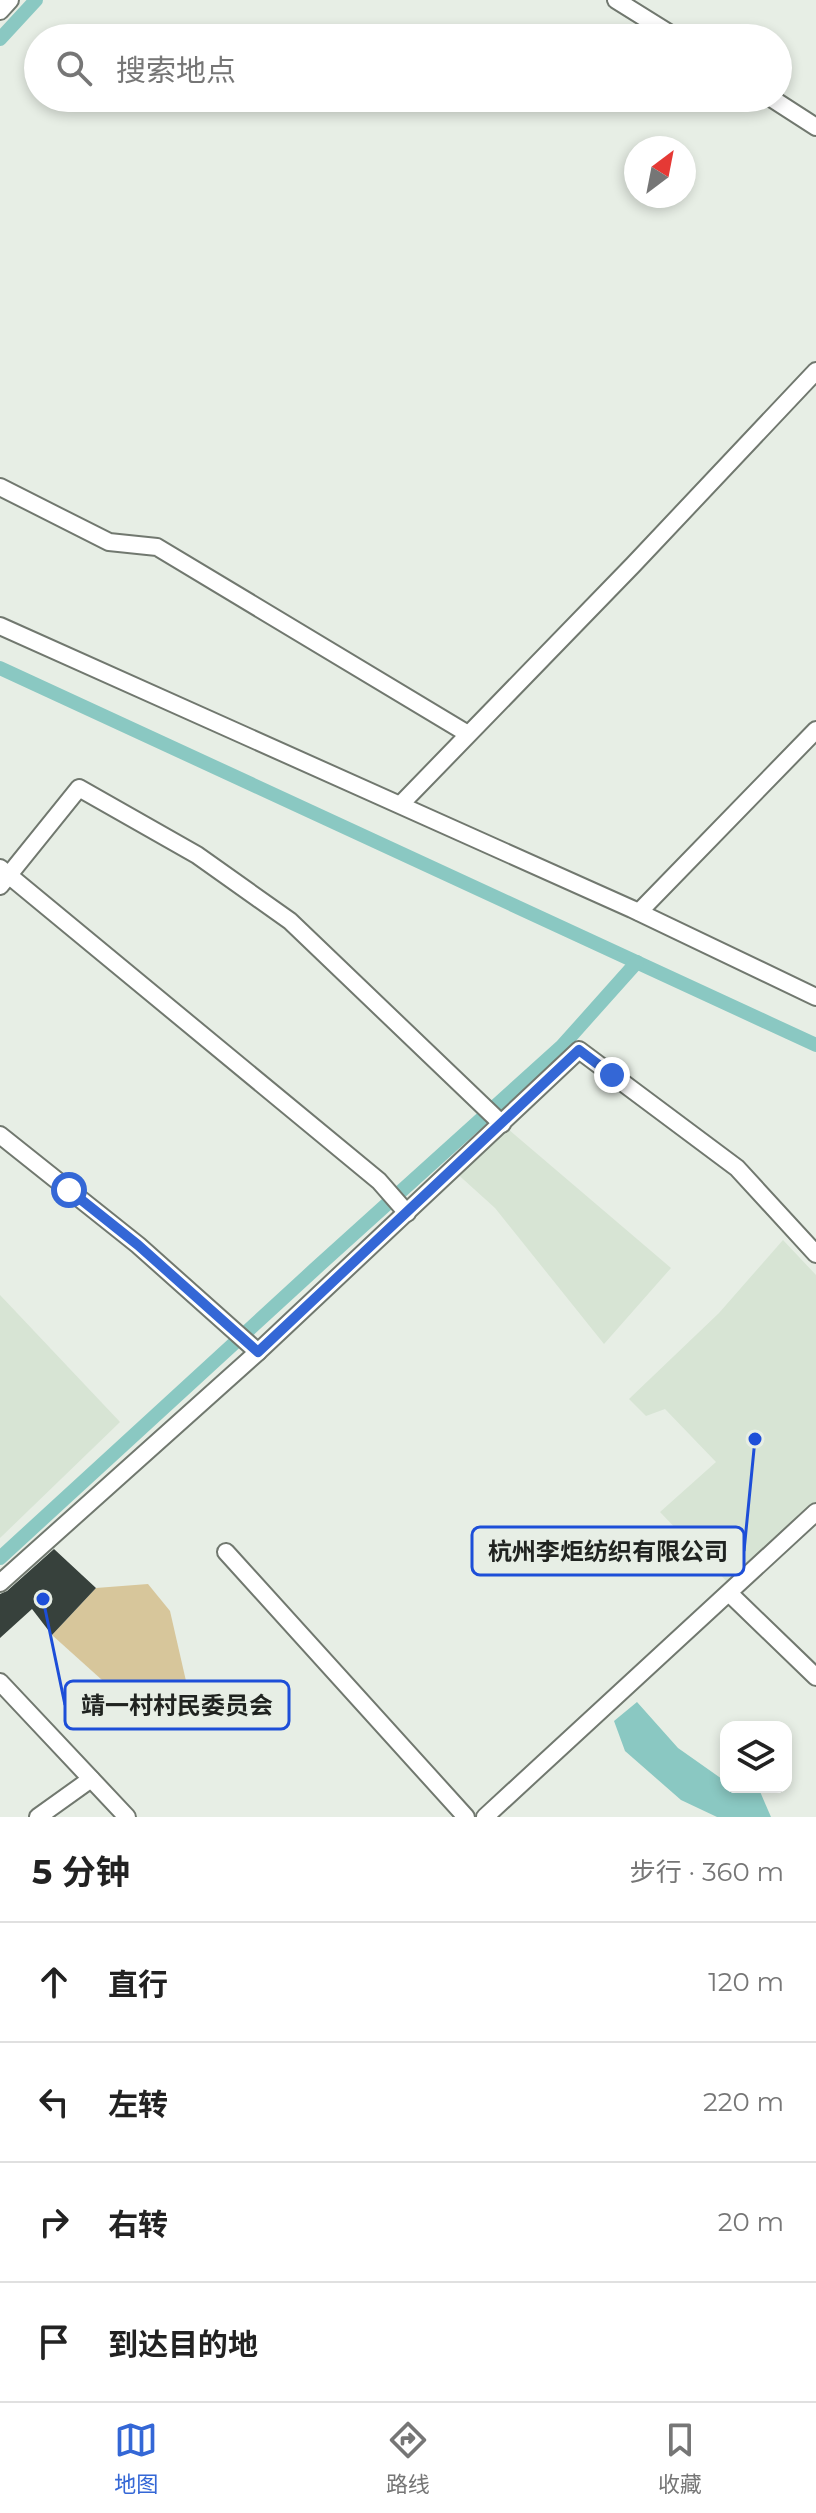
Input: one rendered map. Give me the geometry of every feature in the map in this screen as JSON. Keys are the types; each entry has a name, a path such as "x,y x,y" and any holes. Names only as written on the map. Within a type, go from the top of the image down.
{"street":[{"path":"0,10 10,0"},
{"path":"616,0 655,24"},
{"path":"792,112 816,127"},
{"path":"401,804 816,371"},
{"path":"0,487 109,542 157,547 468,734"},
{"path":"0,626 639,912 816,997"},
{"path":"639,912 816,730"},
{"path":"407,1213 379,1181 3,877 79,788 197,855 290,921 502,1124"},
{"path":"0,1583 258,1352 579,1050 737,1168 816,1254"},
{"path":"0,1135 138,1245 258,1352"},
{"path":"485,1817 816,1512"},
{"path":"226,1552 466,1817"},
{"path":"729,1593 816,1677"},
{"path":"0,1682 127,1817"},
{"path":"38,1817 91,1779"}],"shaded area":[{"path":"502,1124 671,1268 604,1344 495,1208 453,1170"},
{"path":"783,1240 816,1275 816,1512 733,1588 660,1512 716,1462 665,1409 646,1416 629,1399 719,1313"},
{"path":"0,1295 120,1422 0,1538"},
{"path":"148,1584 170,1611 186,1681 164,1711 112,1689 52,1635 96,1588"}],"water":[{"path":"637,1702 678,1748 720,1778 720,1793 761,1793 771,1817 717,1817 681,1800 625,1751 614,1721"}],"building":[{"path":"54,1549 96,1588 52,1635 32,1609 0,1638 0,1594"}],"waterway":[{"path":"0,39 36,0"},
{"path":"0,668 816,1045"},
{"path":"0,1558 562,1046 637,962"}],"place":[{"name":"杭州李炬纺织有限公司","path":"755,1439"},
{"name":"靖一村村民委员会","path":"43,1599"}],"route":[{"path":"69,1190 138,1245 258,1352 579,1050 612,1075"}]}
